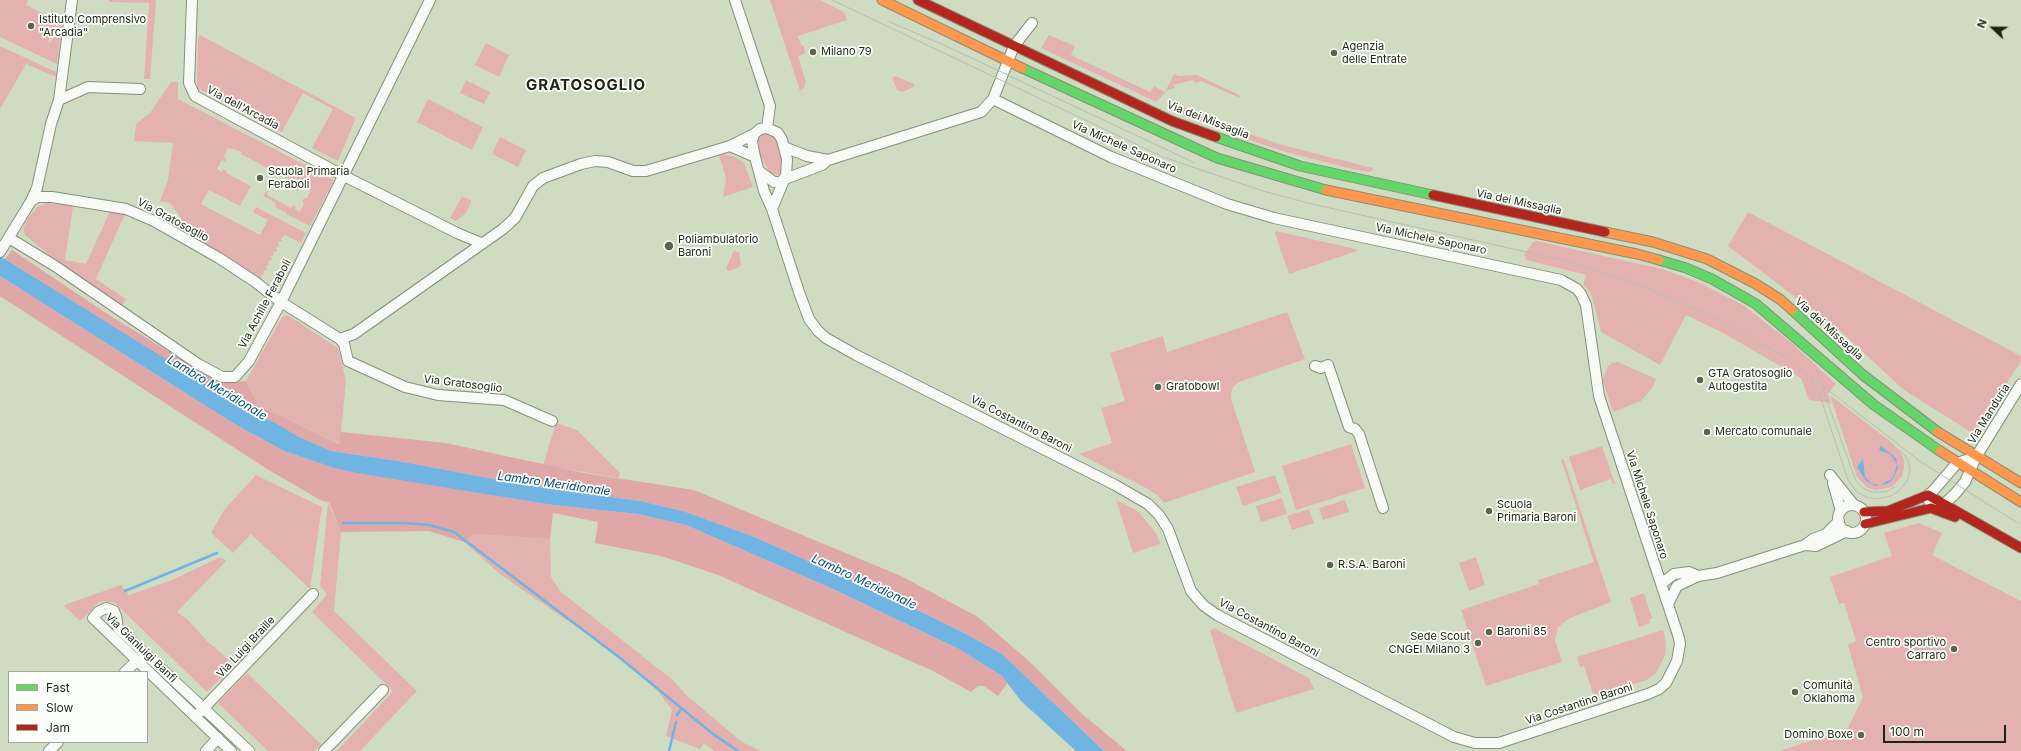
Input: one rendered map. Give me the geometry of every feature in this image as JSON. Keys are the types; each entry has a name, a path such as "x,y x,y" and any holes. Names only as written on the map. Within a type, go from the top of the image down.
{"main road":[{"path":"882,0 1194,148 1258,172 1313,187 1637,254 1686,268 1712,278 1756,304 1874,405 1957,463 2021,502"},
{"name":"Via dei Missaglia","path":"918,0 1172,121 1300,166 1489,208 1653,242 1683,250 1707,259 1756,284 1781,300 1863,375 1911,413 1976,457 2021,483"},
{"path":"1864,512 1888,511 1909,504 1928,495 1944,503 2000,538 2021,548"},
{"path":"1865,524 1931,508 1953,516 1976,530 2000,538"}],"street":[{"path":"2,250 37,188 54,116 60,100 72,0"},
{"name":"Via dell'Arcadia","path":"192,0 189,83 192,93 198,98 344,176"},
{"name":"Via Achille Feraboli","path":"9,238 55,266 198,364 222,377 235,377 245,367 281,302 430,0"},
{"path":"735,0 770,106 767,128"},
{"name":"Via dei Missaglia","path":"926,0 934,7"},
{"path":"759,171 774,182 822,165 828,160 981,112 993,99 1007,60 1014,46 1032,23"},
{"path":"60,100 88,87 140,89"},
{"name":"Via Michele Saponaro","path":"993,99 1111,157 1227,204 1274,218 1554,278 1572,286 1585,300 1599,396 1661,584"},
{"path":"340,339 354,334 503,229 515,218 533,186 543,178 581,164 595,161 608,162 633,171 646,172 730,146 754,134 760,129 767,128 778,133 787,159 784,179 772,209"},
{"name":"Via Costantino Baroni","path":"754,134 752,142 764,191 772,209 809,319 826,338 856,355 1141,499 1154,510 1163,522 1172,538 1189,586 1196,598 1210,611 1454,737 1475,744 1499,743 1659,689 1670,678 1679,653 1679,638 1661,584"},
{"path":"730,146 755,157"},
{"path":"784,147 806,156 828,160"},
{"path":"344,176 457,233 482,243"},
{"name":"Via Gratosoglio","path":"31,201 37,197 52,197 133,211 219,258 254,281 281,302 340,339 344,344 348,361 405,387 438,395 504,400 552,421"},
{"path":"1315,366 1321,368 1328,366 1349,427 1355,429 1359,434 1383,508"},
{"name":"Via Manduria","path":"1976,457 2021,384"},
{"path":"1976,457 1971,472 1954,495 1944,503 1931,508 1928,495 1957,463 1976,457"},
{"path":"1805,545 1813,538 1826,534 1839,521 1841,511 1830,475 1854,505"},
{"path":"1661,584 1678,586 1698,576 1717,573 1805,545 1816,546 1847,532 1857,532 1865,524 1866,517 1860,507 1854,505 1846,507 1841,511"},
{"path":"1839,521 1847,532"},
{"path":"1654,562 1674,574"},
{"path":"1661,584 1674,574 1689,572 1698,576"},
{"path":"1668,604 1678,586"},
{"name":"Via Luigi Braille","path":"195,717 313,594"},
{"name":"Via Gianluigi Banfi","path":"231,751 92,618 98,612 106,608 114,611 118,628 249,751"},
{"path":"126,671 144,653"},
{"path":"324,751 383,690"},
{"path":"206,751 218,738"},
{"path":"49,751 57,743"}],"shaded area":[{"name":"Istituto Comprensivo \"Arcadia\"","path":"0,0 26,0 28,1 26,5 58,21 48,42 50,43 60,23 62,24 57,64 0,37"},
{"path":"109,0 156,0 150,79 144,79 149,3 109,2"},
{"path":"770,0 820,0 844,12 847,20 798,36 801,45 804,46 805,53 798,56 806,82 804,88 800,91"},
{"path":"200,35 356,118 338,161 312,148 333,109 303,93 282,132 199,89 197,83 198,37"},
{"path":"1049,35 1075,46 1071,55 1150,92 1154,86 1165,92 1174,74 1179,76 1197,75 1239,95 1240,98 1201,81 1195,83 1194,80 1174,85 1175,88 1168,90 1156,102 1041,48"},
{"path":"486,43 509,55 499,77 475,65"},
{"path":"0,46 56,72 56,77 26,64 0,109"},
{"path":"895,76 914,84 914,87 902,92 897,90 892,78"},
{"path":"466,80 490,92 484,104 460,93"},
{"path":"171,82 178,82 178,99 334,180 310,226 275,207 276,203 263,196 266,191 268,192 267,195 291,208 293,205 296,207 295,210 300,212 304,203 302,202 304,198 306,199 311,191 304,187 305,185 302,183 298,191 296,190 298,184 272,170 273,168 269,166 267,168 241,154 242,152 228,148 224,156 226,158 225,162 222,160 217,169 222,172 223,169 227,171 226,173 251,186 240,206 209,190 201,204 260,235 268,220 253,212 256,207 306,233 301,243 285,235 281,238 282,241 278,242 279,246 276,247 277,251 273,252 274,255 271,256 272,260 268,261 269,265 266,266 267,270 263,271 264,274 261,275 262,279 180,231 181,218 170,203 160,201 168,180 173,143 134,141 136,124 150,113"},
{"path":"428,99 483,127 472,150 417,122"},
{"path":"1170,102 1215,120 1216,128 1167,107"},
{"path":"1227,126 1282,145 1373,168 1372,171 1369,172 1352,169 1286,152 1235,135"},
{"path":"768,130 777,139 784,157 782,173 779,175 770,173 759,153 758,136 760,133"},
{"path":"500,137 526,150 518,167 492,154"},
{"path":"723,154 735,157 744,163 753,187 723,197 726,178 719,155"},
{"path":"462,196 472,201 466,213 456,221 450,218"},
{"path":"47,203 73,206 65,260 86,264 111,209 125,214 96,279 126,299 121,307 59,263 25,235 23,228 29,217 37,207"},
{"path":"1748,212 2021,356 2021,361 1974,434 1904,390 1839,330 1728,246"},
{"path":"1276,231 1356,249 1357,251 1289,274 1275,233"},
{"path":"1537,241 1662,269 1698,282 1743,305 1793,344 1836,384 1828,394 1831,403 1809,400 1801,378 1723,333 1686,315 1660,365 1601,332 1591,293 1583,284 1586,275 1526,260 1524,255 1533,242"},
{"path":"12,250 112,317 186,362 217,378 231,382 246,381 258,405 339,444 341,432 446,443 584,473 694,490 901,576 978,617 1030,662 1081,713 1127,751 1104,751 1002,654 964,633 909,606 752,536 683,511 640,501 531,486 398,461 331,451 299,437 274,422 251,412 188,374 5,259"},
{"path":"734,251 739,252 741,265 738,268 728,271 726,268"},
{"path":"0,276 233,423 284,451 334,468 553,505 638,514 686,525 833,589 959,649 1002,676 1008,682 998,696 984,686 978,686 971,692 933,671 718,575 661,556 595,543 598,522 553,513 550,539 474,534 464,542 429,531 341,532 329,502 322,501 267,469 0,296"},
{"path":"1287,312 1305,359 1239,382 1233,387 1231,394 1231,399 1255,472 1164,503 1157,495 1146,488 1079,454 1112,443 1101,408 1125,401 1110,353 1163,336 1167,352"},
{"path":"287,315 338,348 346,380 340,444 258,405 246,381 282,317"},
{"path":"1618,362 1656,379 1653,387 1641,401 1613,412 1603,381 1608,366 1612,363"},
{"path":"1830,395 1891,442 1900,451 1904,460 1904,468 1902,476 1892,487 1876,490 1868,488 1857,477"},
{"path":"556,423 577,430 620,473 618,478 543,465"},
{"path":"1351,444 1365,488 1296,510 1282,466"},
{"path":"1602,446 1615,484 1613,484 1611,479 1580,490 1569,457"},
{"path":"1561,459 1564,460 1611,602 1570,618 1558,627 1555,640 1562,662 1486,686 1461,610 1539,584 1538,580 1594,562"},
{"path":"256,475 322,507 310,589 251,534 233,553 211,533 224,510"},
{"path":"1275,475 1281,493 1243,506 1236,487"},
{"path":"1282,498 1287,514 1261,522 1256,506"},
{"path":"1116,500 1138,511 1156,533 1160,544 1133,553"},
{"path":"1345,500 1349,512 1323,520 1319,508"},
{"path":"328,502 341,532 334,611 417,691 360,751 337,751 393,691 312,612 327,594 320,586"},
{"path":"1309,509 1314,523 1292,530 1287,516"},
{"name":"Centro sportivo Carraro","path":"1919,523 1942,533 1932,555 2021,601 2021,751 1780,751 1848,728 1863,697 1848,645 1856,641 1844,603 1839,604 1830,577 1892,556 1884,533"},
{"path":"474,534 550,539 551,577 561,592 674,681 685,694 742,742 761,751 714,751 704,743 700,749 666,736 672,710 655,687 593,638 501,575 464,542"},
{"path":"220,557 226,561 177,612 188,620 207,641 228,659 233,666 207,692 115,603 105,601 99,602 80,621 64,606 121,585 129,595 172,580"},
{"path":"1476,557 1485,585 1469,591 1459,563"},
{"path":"1644,593 1652,618 1649,620 1650,623 1639,627 1630,598"},
{"path":"1214,628 1309,678 1314,689 1236,713 1210,631"},
{"path":"1663,630 1666,642 1665,655 1656,673 1647,680 1594,697 1584,666 1580,667 1577,657"},
{"path":"247,673 321,744 315,751 268,751 218,703"}],"water":[{"path":"0,256 251,412 274,422 299,437 331,451 398,461 531,486 640,501 683,511 752,536 909,606 964,633 1002,654 1104,751 1076,751 1021,701 1002,676 959,649 833,589 686,525 638,514 553,505 357,473 334,468 284,451 233,423 0,276"},
{"path":"1881,446 1896,458 1898,468 1891,481 1886,484 1875,486 1866,481 1857,467 1863,459 1865,477 1872,484 1880,485 1890,480 1894,475 1897,464 1890,454 1879,450"}],"waterway":[{"path":"343,523 404,523 429,525 454,532 620,658 713,734 738,751"},
{"path":"125,591 217,553"},
{"path":"677,715 681,709"},
{"path":"669,751 676,722"}],"tram line":[{"path":"832,0 1163,157 1263,191 1312,204 1567,261 1624,279 1664,295 1712,317 1784,356 1921,462 2021,525"},
{"path":"890,22 946,46 1195,163"},
{"path":"1811,379 1820,396 1848,480 1856,491 1866,497 1877,499 1891,496 1900,490 1907,481 1910,470 1908,460 1901,451"},
{"path":"1822,387 1856,481 1863,488 1871,492 1885,492 1895,487"}],"traffic: fast":[{"path":"1022,68 1217,158 1326,190"},
{"path":"1216,137 1300,166 1433,195"},
{"path":"1659,260 1686,268 1712,279 1756,304 1874,405 1940,451"},
{"path":"1792,310 1863,375 1938,432"}],"traffic: slow":[{"path":"882,0 1022,68"},
{"path":"1326,190 1637,254 1659,260"},
{"path":"1605,232 1653,242 1707,259 1756,284 1781,300 1792,310"},
{"path":"1938,432 2021,483"},
{"path":"1940,451 2021,502"}],"traffic: jam":[{"path":"918,0 1172,121 1216,137"},
{"path":"1433,195 1605,232"},
{"path":"1864,512 1888,511 1928,495 2021,548"},
{"path":"1865,524 1931,508 1955,517"}],"place":[{"name":"Istituto Comprensivo \"Arcadia\"","path":"31,26"},
{"name":"Milano 79","path":"813,52"},
{"name":"Agenzia delle Entrate","path":"1334,53"},
{"name":"Scuola Primaria Feraboli","path":"260,178"},
{"name":"Poliambulatorio Baroni","path":"669,246"},
{"name":"GTA Gratosoglio Autogestita","path":"1700,380"},
{"name":"Gratobowl","path":"1158,387"},
{"name":"Mercato comunale","path":"1707,432"},
{"name":"Scuola Primaria Baroni","path":"1489,511"},
{"name":"R.S.A. Baroni","path":"1330,565"},
{"name":"Baroni 85","path":"1489,632"},
{"name":"Sede Scout CNGEI Milano 3","path":"1478,643"},
{"name":"Centro sportivo Carraro","path":"1954,649"},
{"name":"Comunità Oklahoma","path":"1795,692"},
{"name":"Domino Boxe","path":"1861,735"}],"district":[{"name":"GRATOSOGLIO","path":"586,85"}],"water label":[{"name":"Lambro Meridionale","path":"217,388"},
{"name":"Lambro Meridionale","path":"554,484"},
{"name":"Lambro Meridionale","path":"864,582"}]}
